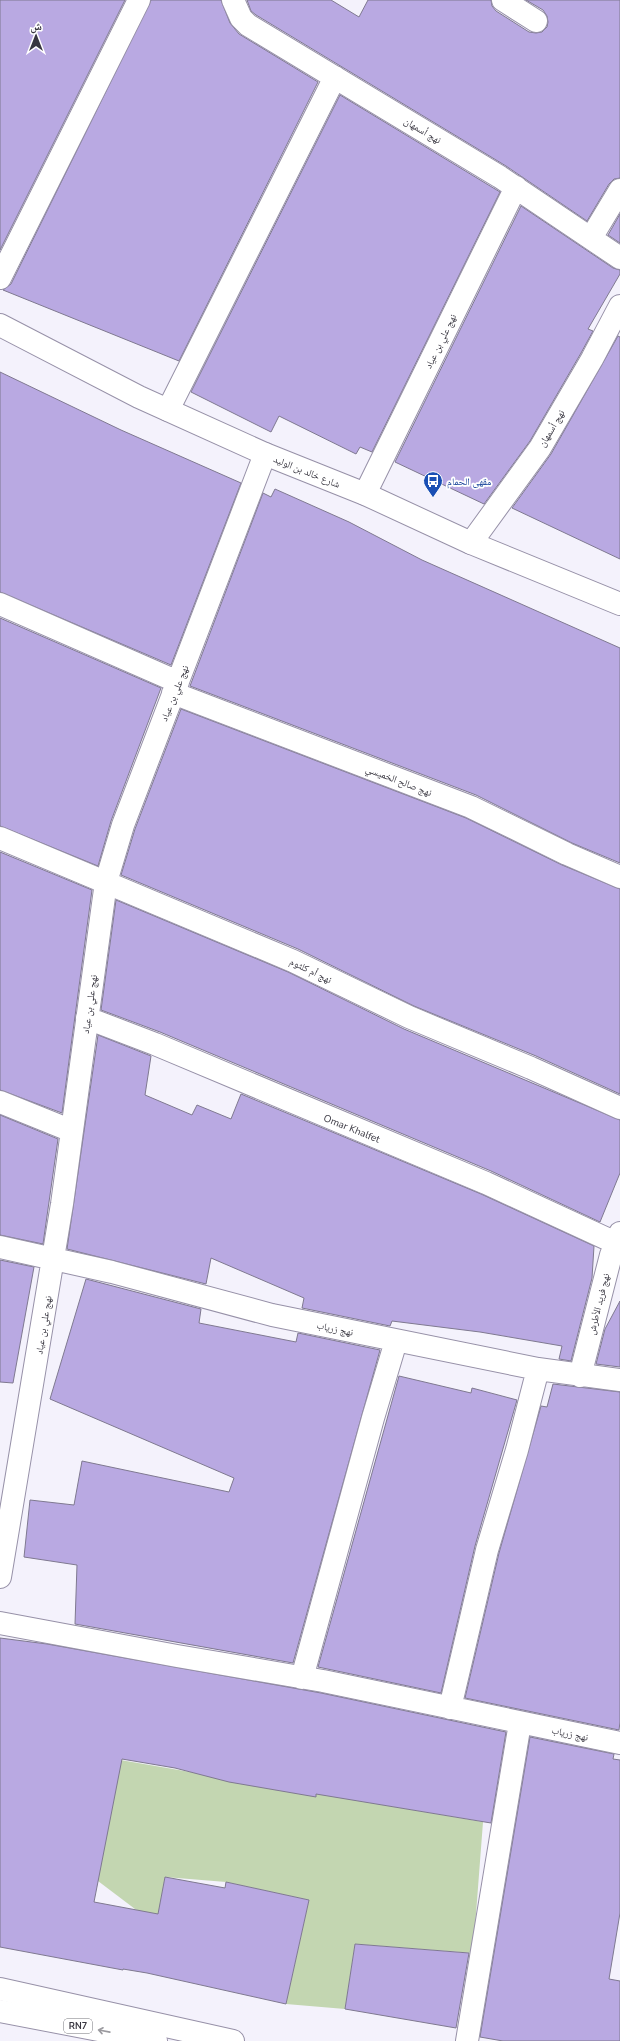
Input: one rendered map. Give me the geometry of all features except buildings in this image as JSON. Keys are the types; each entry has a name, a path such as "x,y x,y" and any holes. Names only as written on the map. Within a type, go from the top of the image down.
{"street":[{"path":"0,278 139,0"},
{"name":"نهج أسمهان","path":"233,0 241,18 248,26 516,187 620,258"},
{"path":"503,0 536,21"},
{"path":"168,410 335,77"},
{"name":"نهج علي بن عياد","path":"365,494 516,187"},
{"path":"591,238 620,190"},
{"name":"نهج أسمهان","path":"472,543 540,448 592,359 620,306"},
{"name":"شارع خالد بن الوليد","path":"0,325 139,397 265,454 365,494 472,543 620,604"},
{"name":"نهج علي بن عياد","path":"0,1577 53,1258 106,882 123,824 265,454"},
{"name":"نهج صالح الخميسي","path":"0,604 176,687 471,807 567,854 620,877"},
{"name":"نهج أم كلثوم","path":"0,838 293,961 409,1017 531,1068 620,1108"},
{"name":"Omar Khalfet","path":"87,1018 155,1044 618,1238"},
{"path":"0,1102 72,1131"},
{"name":"نهج فريد الأطرش","path":"580,1376 611,1255 618,1238"},
{"name":"نهج زرياب","path":"0,1247 53,1258 272,1315 538,1369 580,1376 620,1380"},
{"path":"302,1678 373,1418 396,1341"},
{"path":"450,1708 487,1550 517,1450 538,1369"},
{"name":"نهج زرياب","path":"0,1623 302,1678 620,1743"},
{"path":"467,2041 520,1723"},
{"path":"0,1989 233,2041"},
{"name":"RN7","path":"0,2011 156,2041"}],"green space":[{"path":"85,1754 483,1822 473,1953 355,1944 345,2009 286,2004 309,1900 226,1882 165,1877 157,1921 135,1909 98,1881"}],"place":[{"name":"مقهى الحمام","path":"433,498"}]}
